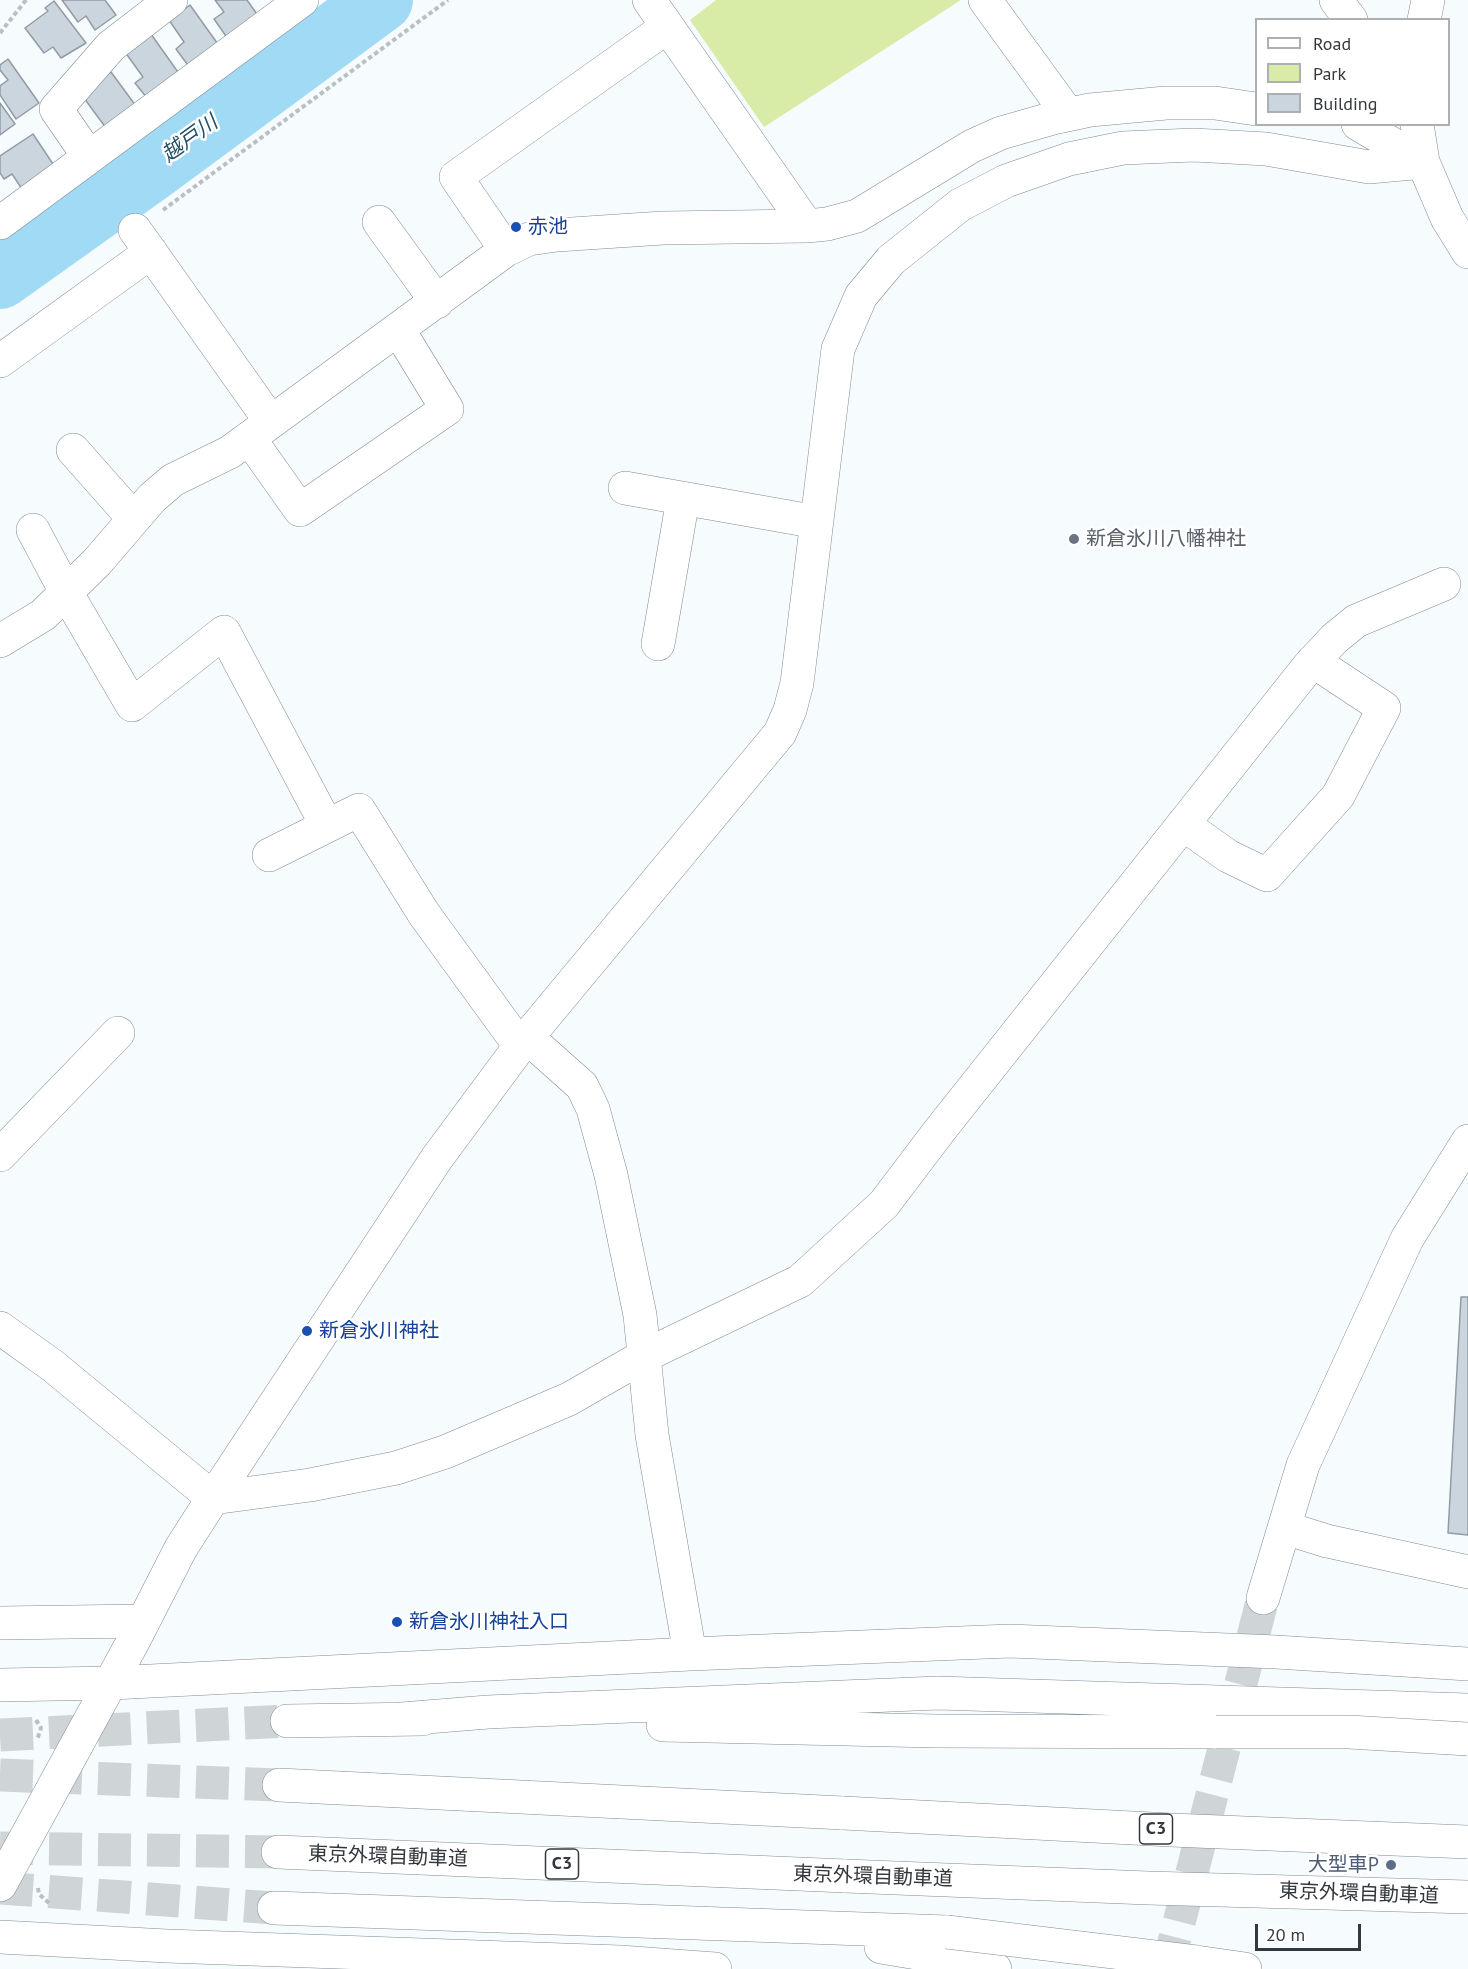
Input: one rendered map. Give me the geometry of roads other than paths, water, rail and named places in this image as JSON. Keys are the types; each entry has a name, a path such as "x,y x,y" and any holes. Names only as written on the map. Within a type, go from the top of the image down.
{"main road":[{"path":"89,157 56,110 111,46 171,0"},
{"path":"0,223 302,0"},
{"path":"649,0 807,226"},
{"path":"986,0 1068,114"},
{"path":"1336,0 1349,18"},
{"path":"1424,18 1428,0"},
{"path":"506,250 456,177 668,27"},
{"path":"0,641 43,615 97,562 152,498 173,480 230,452 506,250 529,239 663,228 827,224 857,216 972,146 1001,133 1068,114 1166,103 1215,102 1255,109"},
{"path":"1361,126 1423,162"},
{"path":"1417,126 1423,162 1447,218 1468,252"},
{"path":"0,1885 182,1548 437,1158 524,1041 780,733 790,710 797,683 838,349 861,296 891,260 960,205 1006,182 1069,159 1123,148 1194,145 1266,149 1369,167 1423,162"},
{"path":"379,222 436,302"},
{"path":"0,362 143,241 260,430 300,510 447,409 399,329"},
{"path":"73,450 134,519"},
{"path":"625,488 817,522"},
{"path":"658,644 683,499"},
{"path":"33,530 66,592 132,705 224,632 327,826"},
{"path":"0,1328 53,1366 213,1498 321,1483 396,1468 445,1452 569,1399 644,1356 800,1281 884,1204 1183,824 1334,639 1356,621 1444,584"},
{"path":"1183,824 1228,856 1267,875 1338,796 1384,708 1313,662"},
{"path":"269,855 359,810 424,914 524,1041 582,1086 592,1109 611,1175 636,1291 652,1435 690,1654"},
{"path":"0,1155 118,1033"},
{"path":"1263,1598 1303,1465 1407,1239 1468,1142"},
{"path":"1285,1528 1327,1541 1468,1572"},
{"path":"0,1623 143,1621"},
{"path":"0,1685 111,1683 690,1654 1010,1641 1276,1652 1468,1664"},
{"path":"402,1719 500,1712 938,1693 1468,1710"},
{"path":"287,1721 402,1719 936,1731 1349,1732 1468,1739"},
{"name":"C3","path":"279,1785 1171,1830 1468,1842"},
{"name":"東京外環自動車道","path":"278,1852 1148,1888 1468,1897"},
{"path":"274,1908 947,1932 1245,1969"},
{"path":"712,1923 841,1940 995,1969"},
{"path":"0,1937 162,1957 620,1962 715,1969"}],"waterway":[{"name":"越戸川","path":"0,277 149,171 381,0"}],"tunnel":[{"path":"1167,1969 1263,1598"},
{"path":"0,1735 287,1721"},
{"path":"0,1775 279,1785"},
{"path":"0,1848 278,1852"},
{"path":"0,1888 274,1908"}],"place":[{"name":"赤池","path":"516,227"},
{"name":"新倉氷川八幡神社","path":"1074,539"},
{"name":"新倉氷川神社","path":"307,1331"},
{"name":"新倉氷川神社入口","path":"397,1622"},
{"name":"大型車P","path":"1391,1865"}]}
